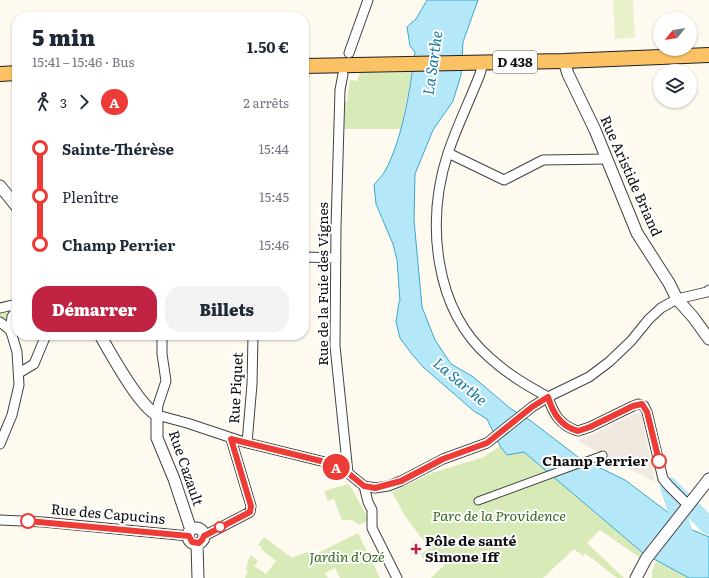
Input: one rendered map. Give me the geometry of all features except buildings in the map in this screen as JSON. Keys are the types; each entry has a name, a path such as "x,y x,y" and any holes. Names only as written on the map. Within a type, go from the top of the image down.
{"main road":[{"name":"D 438","path":"309,66 564,61 709,55"},
{"path":"0,74 12,73"}],"street":[{"path":"349,53 368,0"},
{"name":"Rue Aristide Briand","path":"564,61 568,74 596,130 606,159 637,233 669,283 677,299 693,317 709,339"},
{"path":"483,63 448,153 439,190 436,221 438,259 446,289 461,322 489,358 521,383 548,397 553,412 567,427 578,431 590,427 633,406 642,404 647,412 663,479 689,506"},
{"name":"Rue de la Fuie des Vignes","path":"343,74 340,90 335,346 348,473"},
{"path":"448,153 504,180 543,160 606,159"},
{"path":"0,186 12,201"},
{"path":"309,256 336,258"},
{"path":"103,340 136,394 152,413 187,423 231,439 325,462 348,473 364,486 375,488 388,486 401,481 443,459 487,443 532,407 548,397 589,377 609,362 631,341 649,319 661,308 677,299 707,292 709,290"},
{"path":"0,308 12,305"},
{"path":"12,318 10,330 12,336"},
{"path":"0,322 10,330"},
{"path":"0,444 12,414 19,385 17,352 13,340"},
{"path":"19,373 34,364 44,340"},
{"path":"157,415 158,405 166,381 162,354 162,340"},
{"name":"Rue Piquet","path":"247,443 252,384 253,340"},
{"name":"Rue Cazault","path":"157,415 157,438 174,479 190,533"},
{"path":"190,533 192,542 200,540 250,512 251,506 231,439"},
{"path":"478,501 603,455"},
{"path":"636,578 646,559 709,479"},
{"path":"364,486 368,502 372,510 372,528 397,578"},
{"name":"Rue des Capucins","path":"0,520 190,533"},
{"path":"198,578 200,540"}],"green space":[{"path":"613,0 633,0 635,38 615,39"},
{"path":"412,72 401,129 344,129 345,102 347,102 350,80 357,81 360,73"},
{"path":"10,308 7,325 0,319 0,311"},
{"name":"Parc de la Providence","path":"500,446 507,455 524,452 643,553 639,557 600,530 587,543 624,578 617,578 585,553 583,556 574,549 543,578 431,578 445,564 436,555 426,564 421,554 429,548 405,516 392,492 432,473 484,457"},
{"path":"348,484 369,520 359,525 352,520 342,520 334,499 328,501 324,491"},
{"name":"Jardin d'Ozé","path":"358,533 380,578 340,578 335,568 325,573 328,578 245,578 248,571 246,571 248,561 251,555 258,561 254,566 266,574 276,561 258,545 264,537 292,558 309,551 310,554 314,552 316,554"},
{"path":"656,561 689,578 652,578 652,571"}],"shaded area":[{"path":"636,413 639,413 642,416 655,482 578,441"}],"water":[{"path":"427,0 478,0 463,42 461,75 453,101 433,130 415,174 414,220 422,307 435,340 451,364 472,376 511,409 531,421 578,457 625,480 690,529 709,537 709,578 689,578 643,553 524,452 507,455 500,446 487,419 475,412 423,367 400,338 396,322 400,301 397,260 393,244 376,204 374,185 385,171 391,158 397,144 405,113 415,52 410,46 407,27 416,19"}],"waterway":[{"name":"La Sarthe","path":"684,534 669,486 709,526"}],"bus line":[{"name":"A","path":"28,521 189,536 190,540 197,544 204,538 204,536 250,512 251,506 231,439 325,462 348,473 364,486 375,488 388,486 401,481 429,465 487,443 532,407 548,397 553,412 558,419 567,427 578,431 590,427 633,406 642,404 647,412 659,461"}],"place":[{"name":"Champ Perrier","path":"659,461"},
{"name":"Pôle de santé Simone Iff","path":"416,549"}]}
